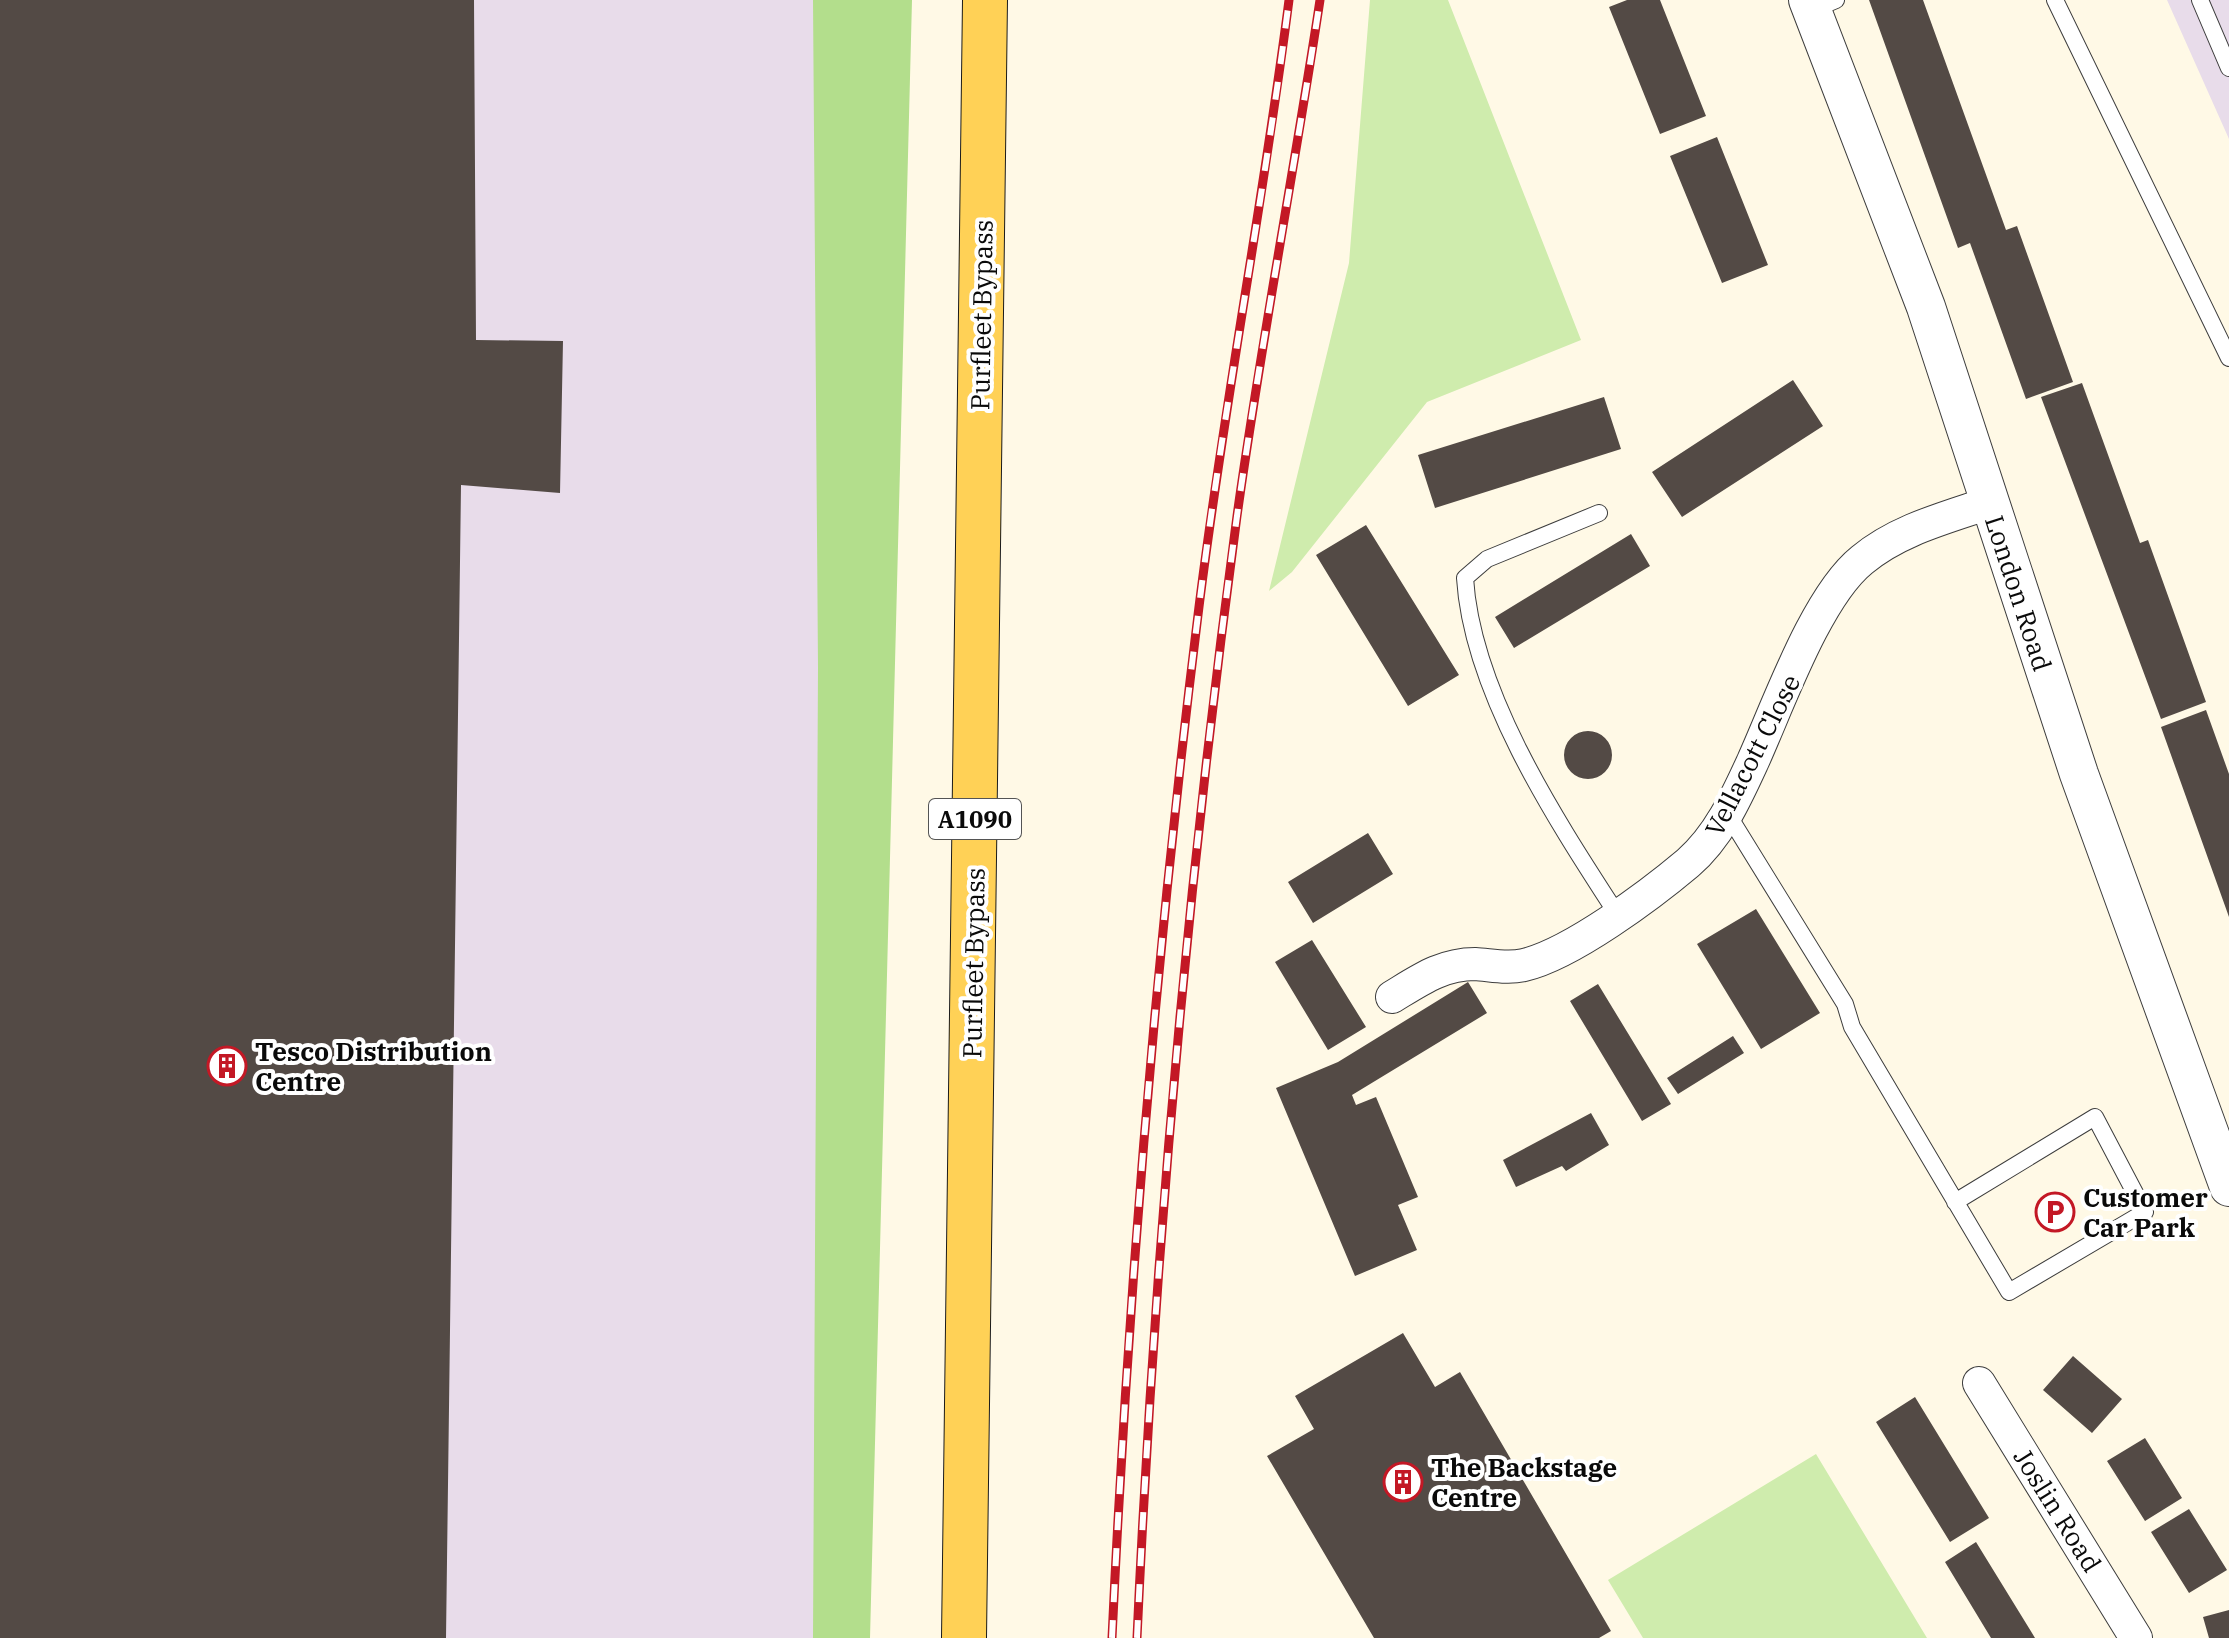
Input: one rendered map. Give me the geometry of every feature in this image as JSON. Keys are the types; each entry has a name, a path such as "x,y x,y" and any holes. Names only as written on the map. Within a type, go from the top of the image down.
{"main road":[{"name":"Purfleet Bypass","path":"964,1638 985,0"}],"street":[{"name":"London Road","path":"1819,3 1926,307 2074,759 2229,1187"},
{"name":"Vellacott Close","path":"1392,997 1438,969 1450,966 1525,965 1617,914 1689,861 1707,844 1727,813 1809,639 1841,582 1861,561 1886,543 1989,503"},
{"name":"Joslin Road","path":"1979,1383 2136,1638"}],"lane":[{"path":"2055,0 2229,358"},
{"path":"2200,0 2229,68"},
{"path":"1599,513 1487,559 1465,578 1467,612 1503,714 1556,820 1617,914"},
{"path":"1727,813 1845,1004 1852,1027 1955,1202 2009,1292 2145,1212 2095,1117 1955,1202"}],"shaded area":[{"path":"0,0 849,0 832,1638 0,1638"},
{"path":"2167,0 2229,0 2229,139"}],"green space":[{"path":"813,0 912,0 870,1638 813,1638 818,667"},
{"path":"1370,0 1448,0 1581,340 1427,402 1292,572 1269,591 1349,263"},
{"path":"1816,1454 1927,1638 1643,1638 1608,1580"}],"building":[{"name":"Tesco Distribution Centre","path":"0,0 474,0 476,340 563,341 560,493 461,485 446,1638 0,1638"},
{"path":"1627,0 1660,0 1706,116 1660,134 1609,7"},
{"path":"1869,0 1923,0 2006,230 2017,226 2073,382 2026,399 1970,243 1958,248"},
{"path":"1717,137 1768,265 1722,283 1670,156"},
{"path":"1793,380 1823,426 1682,517 1652,472"},
{"path":"2082,383 2140,543 2148,540 2206,702 2161,719 2041,397"},
{"path":"1604,397 1621,449 1435,508 1418,455"},
{"path":"1366,525 1459,675 1408,706 1316,555"},
{"path":"1631,534 1650,566 1514,648 1495,617"},
{"path":"2206,710 2229,774 2229,917 2161,727"},
{"path":"1588,731 1605,738 1612,755 1605,772 1588,779 1571,772 1564,755 1571,738"},
{"path":"1368,833 1393,874 1313,923 1288,882"},
{"path":"1756,909 1820,1013 1761,1049 1697,944"},
{"path":"1312,940 1366,1027 1328,1050 1275,962"},
{"path":"1468,982 1487,1013 1352,1095 1356,1105 1376,1097 1418,1197 1398,1205 1417,1250 1355,1276 1276,1088 1338,1062"},
{"path":"1598,984 1671,1104 1642,1121 1570,1001"},
{"path":"1733,1036 1744,1053 1678,1094 1667,1078"},
{"path":"1591,1113 1609,1145 1566,1171 1562,1166 1516,1187 1503,1160"},
{"name":"The Backstage Centre","path":"1403,1333 1435,1387 1460,1372 1611,1631 1599,1638 1374,1638 1267,1456 1314,1429 1295,1396"},
{"path":"2073,1356 2122,1399 2092,1433 2043,1390"},
{"path":"1915,1397 1989,1518 1950,1542 1876,1422"},
{"path":"2145,1438 2182,1498 2145,1521 2107,1461"},
{"path":"2189,1509 2227,1570 2189,1593 2151,1532"},
{"path":"1976,1542 2035,1638 1991,1638 1945,1562"},
{"path":"2229,1610 2229,1638 2209,1638 2203,1617"}],"railway":[{"path":"1112,1638 1135,1253 1169,870 1208,538 1289,0"},
{"path":"1137,1638 1163,1216 1203,796 1246,451 1320,0"}],"place":[{"name":"Tesco Distribution Centre","path":"227,1066"},
{"name":"Customer Car Park","path":"2055,1212"},
{"name":"The Backstage Centre","path":"1403,1482"}]}
